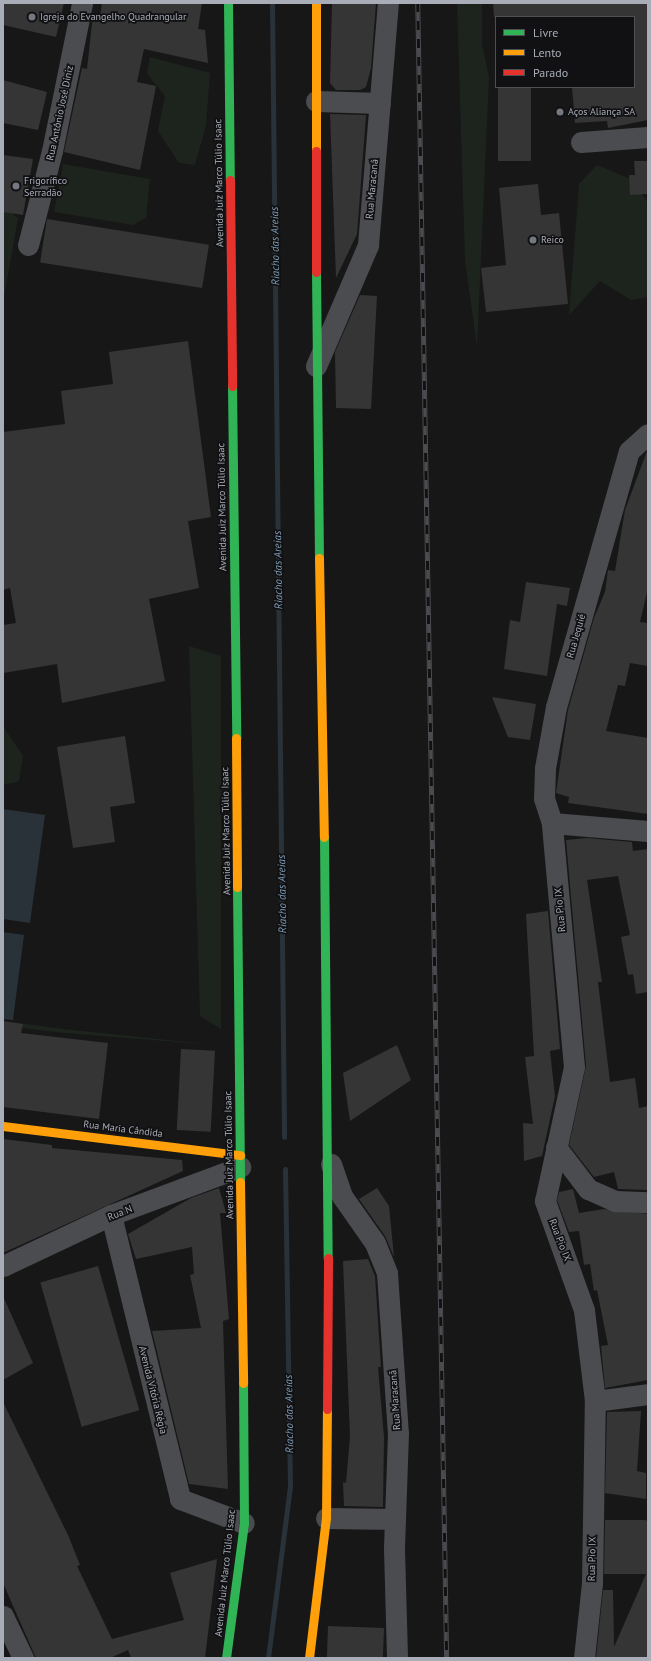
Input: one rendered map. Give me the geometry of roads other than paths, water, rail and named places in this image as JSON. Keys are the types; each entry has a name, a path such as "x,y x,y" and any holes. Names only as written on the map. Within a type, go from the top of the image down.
{"main road":[{"name":"Avenida Juiz Marco Túlio Isaac","path":"226,1658 244,1523 228,3"},
{"path":"310,1658 326,1518 329,1158 316,366 316,3"},
{"name":"Rua Maria Cândida","path":"3,1126 208,1151 240,1161"}],"street":[{"name":"Rua Antônio José Diniz","path":"28,245 52,150 82,3"},
{"name":"Rua Maracanã","path":"316,366 368,245 388,3"},
{"path":"316,101 380,103"},
{"path":"581,142 648,137"},
{"name":"Rua Jequié","path":"552,823 544,798 544,783 556,707 629,451 648,434"},
{"path":"552,823 648,831"},
{"name":"Rua Pio IX","path":"552,823 574,1067 545,1201 584,1310 595,1401 592,1583 584,1658"},
{"path":"556,1147 588,1189 615,1200 648,1202"},
{"path":"208,1151 212,1178"},
{"name":"Rua Maracanã","path":"329,1158 342,1196 374,1243 387,1273 398,1433 395,1520 397,1658"},
{"name":"Rua N","path":"3,1266 111,1216 212,1178 240,1161"},
{"name":"Avenida Vitória Régia","path":"111,1216 180,1499 244,1523"},
{"path":"595,1401 648,1394"},
{"path":"326,1518 395,1520"},
{"path":"3,1616 23,1658"}],"waterway":[{"name":"Riacho das Areias","path":"272,3 284,1137"},
{"name":"Riacho das Areias","path":"268,1658 290,1487 285,1169"}],"railway":[{"path":"418,3 447,1658"}],"place":[{"name":"Igreja do Evangelho Quadrangular","path":"32,17"},
{"name":"Aços Aliança SA","path":"560,112"},
{"name":"Frigorífico Serradão","path":"16,186"},
{"name":"Reico","path":"533,240"}]}
